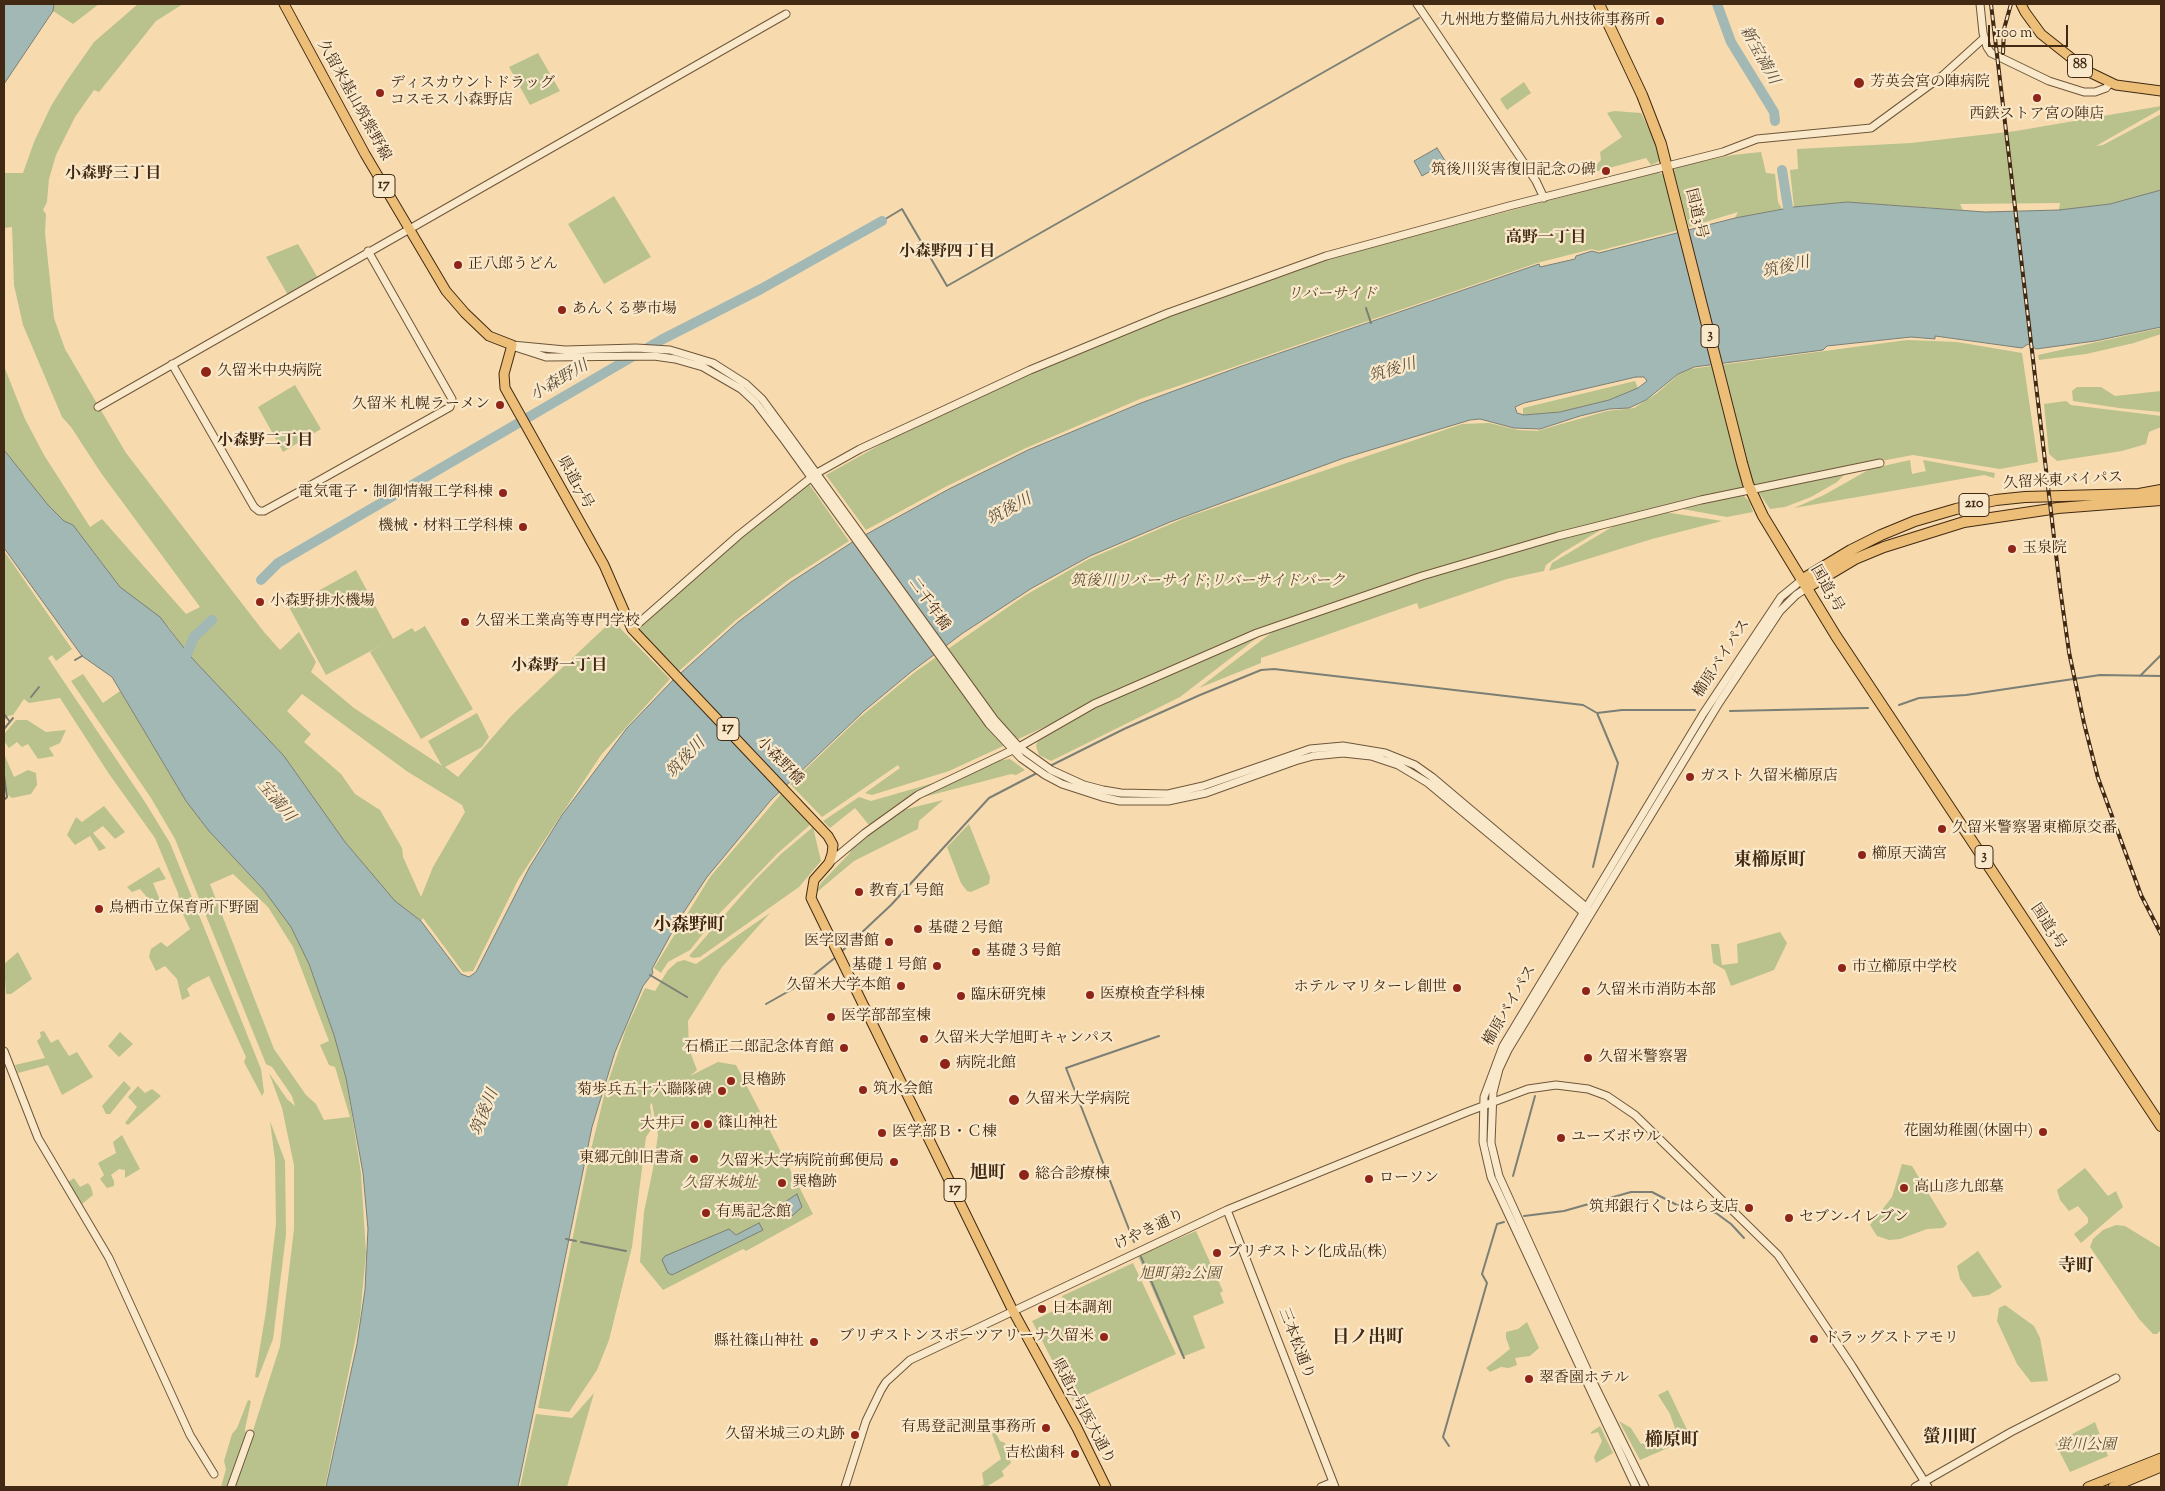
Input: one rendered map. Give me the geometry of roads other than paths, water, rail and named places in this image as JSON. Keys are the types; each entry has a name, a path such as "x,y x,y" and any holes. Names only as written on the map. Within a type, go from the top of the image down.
{"highway":[{"name":"国道3号","path":"1599,4 1642,95 1667,165 1749,487 1763,516 1806,583 1836,636 2161,1126"},
{"name":"久留米東バイパス","path":"1806,583 1850,550 1915,521 1956,509 1996,500 2024,497 2139,494 2161,490"},
{"name":"久留米東バイパス","path":"1806,583 1877,550 1964,522 2058,508 2161,501"}],"main road":[{"name":"久留米基山筑紫野線","path":"284,4 365,154 446,291 464,313 489,336 512,345"},
{"name":"88","path":"2021,4 2041,34 2068,58 2110,83 2142,90 2161,91"},
{"name":"県道17号","path":"512,345 504,374 505,388 604,565 634,630"},
{"path":"2161,490 2161,501"},
{"name":"小森野橋","path":"634,630 820,825 833,845 831,858"},
{"name":"県道17号医大通り","path":"831,858 814,880 811,898 1013,1310 1077,1428 1106,1487"},
{"path":"2088,1487 2161,1458"},
{"path":"2113,1487 2161,1467"}],"street":[{"path":"1417,4 1536,181 1544,198"},
{"path":"1980,4 1984,38 1991,53 2049,81 2084,92 2101,90 2110,83"},
{"path":"98,407 786,14"},
{"path":"634,630 739,535 816,478 860,450 1030,370 1186,306 1326,256 1667,165 1723,152 1757,139 1871,128 1942,76 1984,38"},
{"path":"172,364 254,507 260,512 264,512 304,490 450,407 452,399 368,252"},
{"path":"512,345 565,350 645,348 656,352"},
{"path":"512,345 546,357 636,356 656,352"},
{"name":"二千年橋","path":"656,352 703,368 741,390 756,403 816,478 974,703 1014,747"},
{"path":"831,858 918,795 1094,704 1179,665 1308,615 1503,551 1749,487 1880,463"},
{"name":"櫛原バイパス","path":"1636,1487 1497,1194 1486,1160 1482,1106 1488,1083 1503,1046 1716,701 1781,597 1806,583"},
{"path":"1014,747 1084,785 1120,797"},
{"path":"1014,747 1030,766 1062,784 1120,797 1168,801 1190,798 1313,756 1343,753 1371,756 1398,765 1428,784 1586,911"},
{"name":"櫛原バイパス","path":"1586,911 1508,1050 1494,1084 1491,1103 1491,1143 1499,1176 1589,1374 1645,1487"},
{"path":"4,1051 38,1138 109,1258 190,1435 214,1474"},
{"name":"けやき通り","path":"846,1487 866,1421 886,1382 910,1360 1227,1210 1528,1089 1571,1086 1607,1096 1635,1114 1778,1255 1837,1342 1926,1485"},
{"name":"三本松通り","path":"1227,1210 1334,1485"},
{"path":"1915,1487 1926,1485 1994,1440 2116,1378"},
{"path":"231,1487 250,1434"},
{"path":"1321,1487 1334,1485"}],"water":[{"path":"4,4 54,4 53,11 4,84"},
{"path":"1437,148 1446,162 1422,176 1414,161"},
{"path":"2161,190 2161,327 2095,341 2036,349 2028,344 2022,348 1935,336 1935,339 1911,337 1827,346 1823,350 1694,367 1678,374 1646,400 1629,408 1609,409 1540,429 1514,428 1480,419 1470,420 1344,458 1170,522 1090,556 1032,588 963,633 911,672 864,711 771,800 707,877 678,921 652,969 653,973 643,986 615,1052 592,1127 518,1487 326,1487 357,1344 365,1290 368,1229 363,1173 346,1078 334,1035 309,964 291,927 263,889 209,831 186,801 112,677 82,656 4,548 4,450 48,505 64,521 73,525 120,587 160,617 191,657 284,756 345,842 395,901 421,921 461,974 469,977 476,972 529,868 562,815 627,728 673,680 738,622 791,582 854,541 949,489 1028,450 1141,403 1239,367 1539,264 1540,267 1575,259 1576,256 1592,251 1599,253 1735,218 1794,207 1847,202 1985,212 2059,210 2110,204","holes":["1636,377 1644,377 1647,381 1638,388 1609,400 1560,412 1524,415 1517,413 1515,407 1524,403"]},
{"path":"797,1194 802,1207 792,1216 791,1214 788,1215 782,1204"},
{"path":"759,1223 763,1230 672,1275 668,1273 662,1260 665,1256 729,1229 736,1235"}],"waterway":[{"name":"新宝満川","path":"1717,4 1731,42 1774,112 1775,121"},
{"path":"882,221 902,209 947,286 1419,18"},
{"name":"新宝満川","path":"1782,170 1790,220"},
{"name":"小森野川","path":"261,580 278,563 661,340 761,289 882,221"},
{"path":"1366,308 1371,323"},
{"name":"小森野川","path":"183,664 194,637 212,620"},
{"path":"2140,676 2161,655"},
{"path":"75,660 82,656"},
{"path":"1050,766 1124,729 1261,670 1274,669 1583,705 1597,713 1622,710 1695,710"},
{"path":"1899,705 1919,698 1966,695 2100,675 2161,676"},
{"path":"31,697 39,687"},
{"path":"1730,711 1868,708"},
{"path":"1593,867 1618,763 1597,713"},
{"path":"4,714 10,722"},
{"path":"4,729 13,718"},
{"path":"841,952 891,905 989,798 1037,773"},
{"path":"4,775 7,797 4,800"},
{"path":"766,1004 805,982 836,957"},
{"path":"650,975 687,997"},
{"path":"1134,1242 1066,1068 1159,1036"},
{"path":"1513,1176 1535,1096"},
{"path":"1524,1216 1564,1211 1631,1192 1652,1192 1677,1205 1716,1213 1731,1224 1744,1238"},
{"path":"1449,1446 1443,1437 1487,1283 1482,1274 1497,1224 1504,1222"},
{"path":"566,1239 576,1241"},
{"path":"581,1242 626,1251"},
{"path":"1141,1257 1184,1358"}],"railway":[{"path":"1991,4 2069,652 2098,778 2141,895 2161,934"},
{"path":"2003,53 2004,29 2011,4"}],"place":[{"name":"九州地方整備局九州技術事務所","path":"1660,21"},
{"name":"芳英会宮の陣病院","path":"1859,83"},
{"name":"ディスカウントドラッグ コスモス 小森野店","path":"380,93"},
{"name":"西鉄ストア宮の陣店","path":"2037,98"},
{"name":"筑後川災害復旧記念の碑","path":"1606,171"},
{"name":"正八郎うどん","path":"458,265"},
{"name":"あんくる夢市場","path":"562,310"},
{"name":"久留米中央病院","path":"206,372"},
{"name":"久留米 札幌ラーメン","path":"500,405"},
{"name":"電気電子・制御情報工学科棟","path":"503,493"},
{"name":"機械・材料工学科棟","path":"523,527"},
{"name":"玉泉院","path":"2012,549"},
{"name":"小森野排水機場","path":"260,602"},
{"name":"久留米工業高等専門学校","path":"465,622"},
{"name":"ガスト 久留米櫛原店","path":"1690,777"},
{"name":"久留米警察署東櫛原交番","path":"1942,829"},
{"name":"櫛原天満宮","path":"1862,855"},
{"name":"教育１号館","path":"859,892"},
{"name":"鳥栖市立保育所下野園","path":"99,909"},
{"name":"基礎２号館","path":"918,929"},
{"name":"医学図書館","path":"889,942"},
{"name":"基礎３号館","path":"976,952"},
{"name":"基礎１号館","path":"937,966"},
{"name":"市立櫛原中学校","path":"1842,968"},
{"name":"久留米大学本館","path":"901,986"},
{"name":"ホテル マリターレ創世","path":"1457,988"},
{"name":"久留米市消防本部","path":"1586,991"},
{"name":"医療検査学科棟","path":"1090,995"},
{"name":"臨床研究棟","path":"961,996"},
{"name":"医学部部室棟","path":"831,1017"},
{"name":"久留米大学旭町キャンパス","path":"924,1039"},
{"name":"石橋正二郎記念体育館","path":"844,1048"},
{"name":"久留米警察署","path":"1588,1058"},
{"name":"病院北館","path":"945,1064"},
{"name":"艮櫓跡","path":"731,1081"},
{"name":"筑水会館","path":"863,1090"},
{"name":"菊歩兵五十六聯隊碑","path":"722,1091"},
{"name":"久留米大学病院","path":"1014,1100"},
{"name":"篠山神社","path":"708,1124"},
{"name":"大井戸","path":"695,1125"},
{"name":"花園幼稚園(休園中)","path":"2043,1132"},
{"name":"医学部Ｂ・Ｃ棟","path":"882,1133"},
{"name":"ユーズボウル","path":"1561,1138"},
{"name":"東郷元帥旧書斎","path":"694,1159"},
{"name":"久留米大学病院前郵便局","path":"894,1162"},
{"name":"総合診療棟","path":"1024,1175"},
{"name":"ローソン","path":"1369,1179"},
{"name":"巽櫓跡","path":"782,1183"},
{"name":"高山彦九郎墓","path":"1904,1188"},
{"name":"筑邦銀行くしはら支店","path":"1749,1208"},
{"name":"有馬記念館","path":"706,1213"},
{"name":"セブン-イレブン","path":"1789,1218"},
{"name":"ブリヂストン化成品(株)","path":"1217,1253"},
{"name":"日本調剤","path":"1042,1309"},
{"name":"ブリヂストンスポーツアリーナ久留米","path":"1104,1337"},
{"name":"ドラッグストアモリ","path":"1814,1339"},
{"name":"縣社篠山神社","path":"814,1342"},
{"name":"翠香園ホテル","path":"1529,1379"},
{"name":"有馬登記測量事務所","path":"1046,1428"},
{"name":"久留米城三の丸跡","path":"855,1435"},
{"name":"吉松歯科","path":"1075,1454"}],"district":[{"name":"小森野三丁目","path":"113,175"},
{"name":"高野一丁目","path":"1546,239"},
{"name":"小森野四丁目","path":"947,253"},
{"name":"小森野二丁目","path":"265,442"},
{"name":"小森野一丁目","path":"559,667"},
{"name":"東櫛原町","path":"1770,862"},
{"name":"小森野町","path":"689,927"},
{"name":"旭町","path":"988,1175"},
{"name":"寺町","path":"2076,1268"},
{"name":"日ノ出町","path":"1368,1339"},
{"name":"螢川町","path":"1950,1439"},
{"name":"櫛原町","path":"1672,1442"}],"water label":[{"name":"筑後川","path":"1786,269"},
{"name":"筑後川","path":"1393,372"},
{"name":"筑後川","path":"1010,511"},
{"name":"筑後川","path":"687,759"},
{"name":"宝満川","path":"275,802"},
{"name":"筑後川","path":"486,1113"}],"park label":[{"name":"リバーサイド","path":"1332,295"},
{"name":"筑後川リバーサイド;リバーサイドパーク","path":"1208,582"},
{"name":"久留米城址","path":"720,1184"},
{"name":"旭町第2公園","path":"1180,1275"},
{"name":"蛍川公園","path":"2086,1446"}]}
